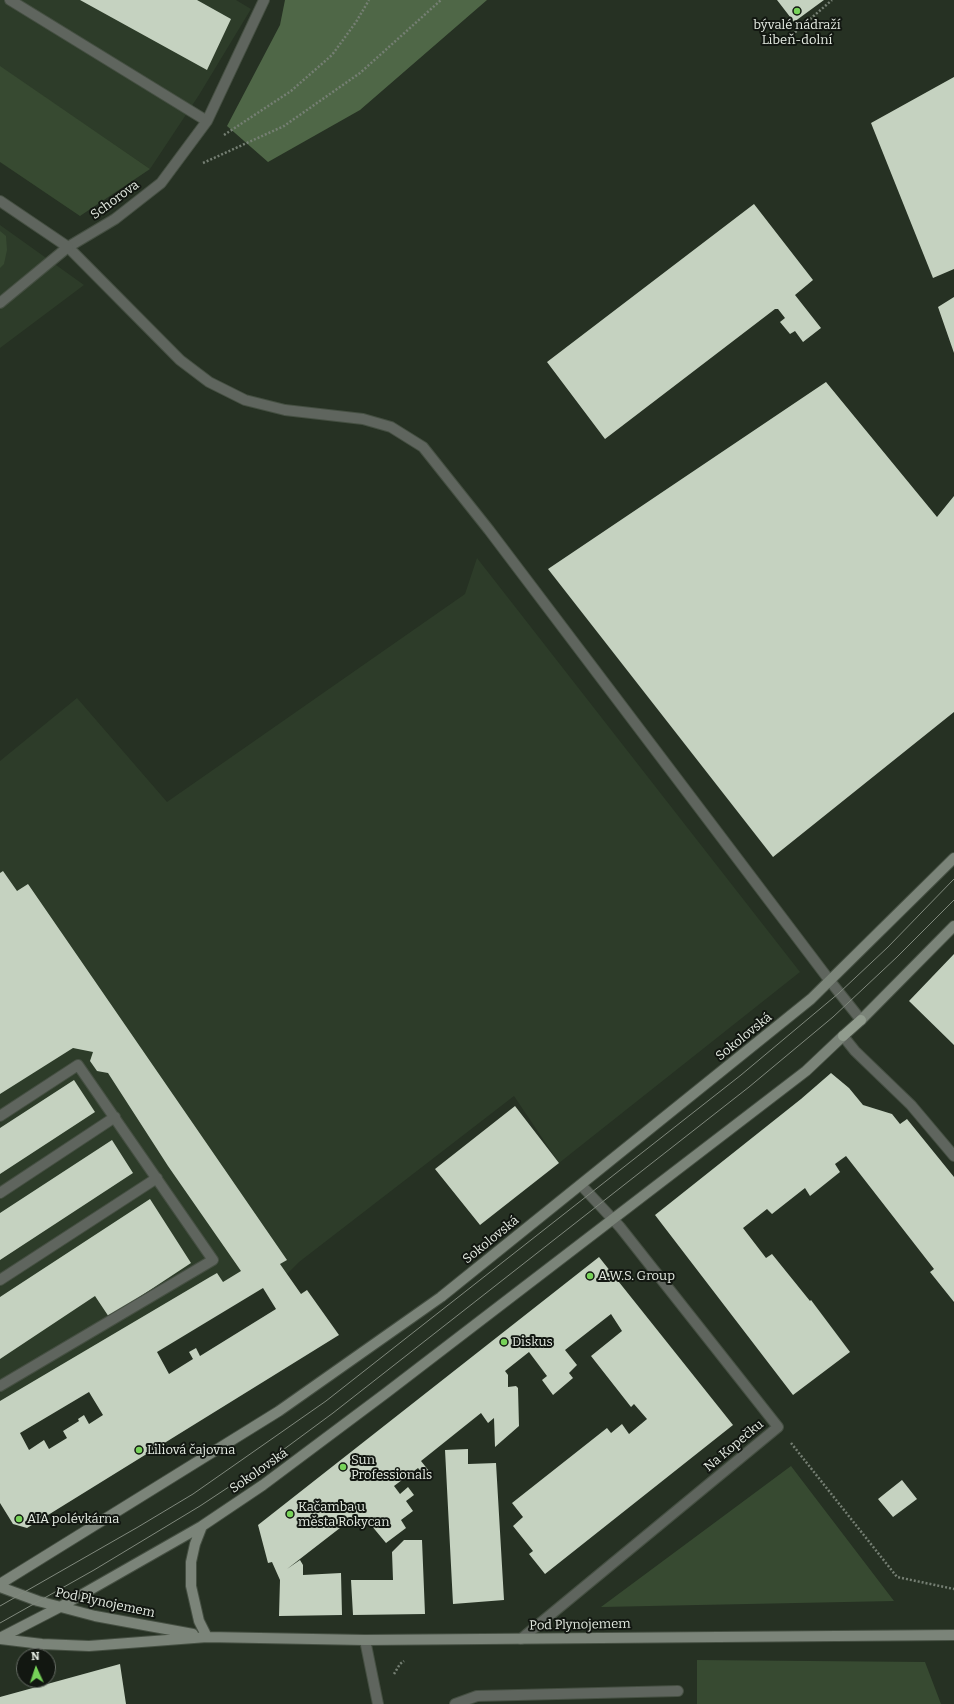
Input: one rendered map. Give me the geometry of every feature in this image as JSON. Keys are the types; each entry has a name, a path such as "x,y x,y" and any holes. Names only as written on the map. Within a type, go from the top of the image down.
{"main road":[{"name":"Sokolovská","path":"0,1585 279,1411 441,1297 812,999 954,858"},
{"name":"Sokolovská","path":"0,1638 60,1607 202,1526 263,1485 616,1223 806,1071 861,1020 954,926"},
{"path":"202,1526 195,1544 191,1562 191,1586 199,1622 207,1637"},
{"name":"Pod Plynojemem","path":"0,1585 38,1601 95,1616 207,1637"},
{"name":"Pod Plynojemem","path":"0,1638 42,1644 89,1646 207,1637 365,1640 954,1635"}],"street":[{"path":"10,0 207,121"},
{"name":"Schorova","path":"0,303 68,247 115,219 161,183 207,121 264,0"},
{"path":"0,201 68,247 180,360 209,382 245,400 285,410 362,419 391,427 423,447 494,537 830,982 861,1020"},
{"path":"844,1036 855,1051 911,1105 954,1156"},
{"path":"0,1116 78,1065 212,1260 0,1386"},
{"path":"0,1193 115,1117"},
{"path":"0,1280 156,1178"},
{"name":"Na Kopečku","path":"521,1639 778,1427 616,1223 581,1185"},
{"path":"365,1640 378,1704"},
{"path":"455,1704 477,1696 678,1690"}],"path":[{"path":"220,138 291,91 332,55 370,0"},
{"path":"197,166 284,126 360,73 441,0"},
{"path":"792,35 832,0"},
{"path":"778,1427 897,1577 954,1588"}],"shaded area":[{"path":"0,0 236,0 251,9 199,95 150,169 0,67"},
{"path":"285,0 487,0 360,110 268,162 227,126 280,25"},
{"path":"0,66 150,169 80,216 0,162"},
{"path":"0,225 84,285 0,348"},
{"path":"0,231 6,236 7,250 4,264 0,268"},
{"path":"477,558 800,972 559,1163 514,1096 299,1262 288,1273 0,1445 0,761 77,698 167,802 465,594"},
{"path":"791,1466 894,1601 601,1607"},
{"path":"697,1660 925,1662 941,1704 697,1704"}],"building":[{"path":"80,0 197,0 231,19 207,70"},
{"name":"bývalé nádraží Libeň-dolní","path":"777,0 824,0 794,22"},
{"path":"954,77 954,269 933,278 871,123"},
{"path":"754,204 813,280 795,295 821,328 803,342 795,331 790,334 780,322 785,318 778,309 775,309 605,439 547,362"},
{"path":"954,297 954,353 938,307"},
{"path":"826,382 937,517 954,496 954,712 773,857 548,569"},
{"path":"3,871 17,891 28,884 287,1260 280,1264 301,1294 307,1290 339,1335 27,1528 13,1524 0,1503 0,1401 217,1273 223,1282 241,1271 168,1166 108,1073 97,1071 90,1061 93,1052 73,1048 0,1094 0,873","holes":["263,1288 276,1309 200,1356 196,1348 189,1352 193,1359 169,1374 157,1352","89,1392 103,1415 89,1424 84,1415 78,1419 79,1421 63,1431 67,1438 49,1449 44,1440 29,1450 20,1433"]},
{"path":"954,954 954,1045 909,1001"},
{"path":"831,1073 849,1088 863,1105 892,1114 900,1124 907,1119 954,1177 954,1302 930,1272 934,1269 846,1156 835,1164 840,1172 810,1196 805,1188 772,1214 767,1209 743,1228 766,1258 772,1254 810,1301 811,1300 850,1352 793,1395 655,1215 801,1099"},
{"path":"74,1080 95,1112 0,1174 0,1128"},
{"path":"515,1106 559,1163 480,1225 435,1169"},
{"path":"112,1140 133,1173 0,1260 0,1213"},
{"path":"150,1199 191,1263 109,1317 95,1296 0,1359 0,1297"},
{"path":"599,1257 733,1425 545,1574 529,1554 533,1551 513,1526 523,1517 512,1503 607,1428 611,1433 622,1424 629,1434 647,1419 634,1404 631,1407 591,1356 622,1331 611,1314 565,1350 577,1365 569,1373 573,1378 553,1395 542,1380 547,1376 529,1352 505,1371 508,1375 508,1387 516,1386 518,1388 519,1426 495,1447 494,1418 488,1423 481,1413 421,1461 429,1471 423,1474 418,1468 394,1486 400,1494 408,1487 414,1495 406,1501 413,1511 401,1520 406,1528 386,1543 366,1519 354,1528 349,1521 287,1569 300,1560 303,1565 303,1575 341,1573 342,1615 279,1616 280,1580 272,1562 268,1563 258,1525"},
{"path":"468,1449 468,1464 496,1463 504,1600 453,1604 445,1450"},
{"path":"902,1480 917,1499 893,1517 878,1499"},
{"path":"404,1540 422,1540 425,1614 353,1615 351,1580 393,1580 392,1552"},
{"path":"120,1664 126,1704 0,1704 0,1697 33,1688 56,1688 56,1682"}],"tram line":[{"path":"0,1606 193,1494 326,1401 741,1075 839,993 888,947 954,879"},
{"path":"0,1623 94,1570 200,1506 268,1461 333,1413 749,1087 833,1017 897,957 954,900"}],"place":[{"name":"bývalé nádraží Libeň-dolní","path":"797,11"},
{"name":"A.W.S. Group","path":"590,1276"},
{"name":"Diskus","path":"504,1342"},
{"name":"Liliová čajovna","path":"139,1450"},
{"name":"Sun Professionals","path":"343,1467"},
{"name":"Kačamba u města Rokycan","path":"290,1514"},
{"name":"AIA polévkárna","path":"19,1519"}]}
